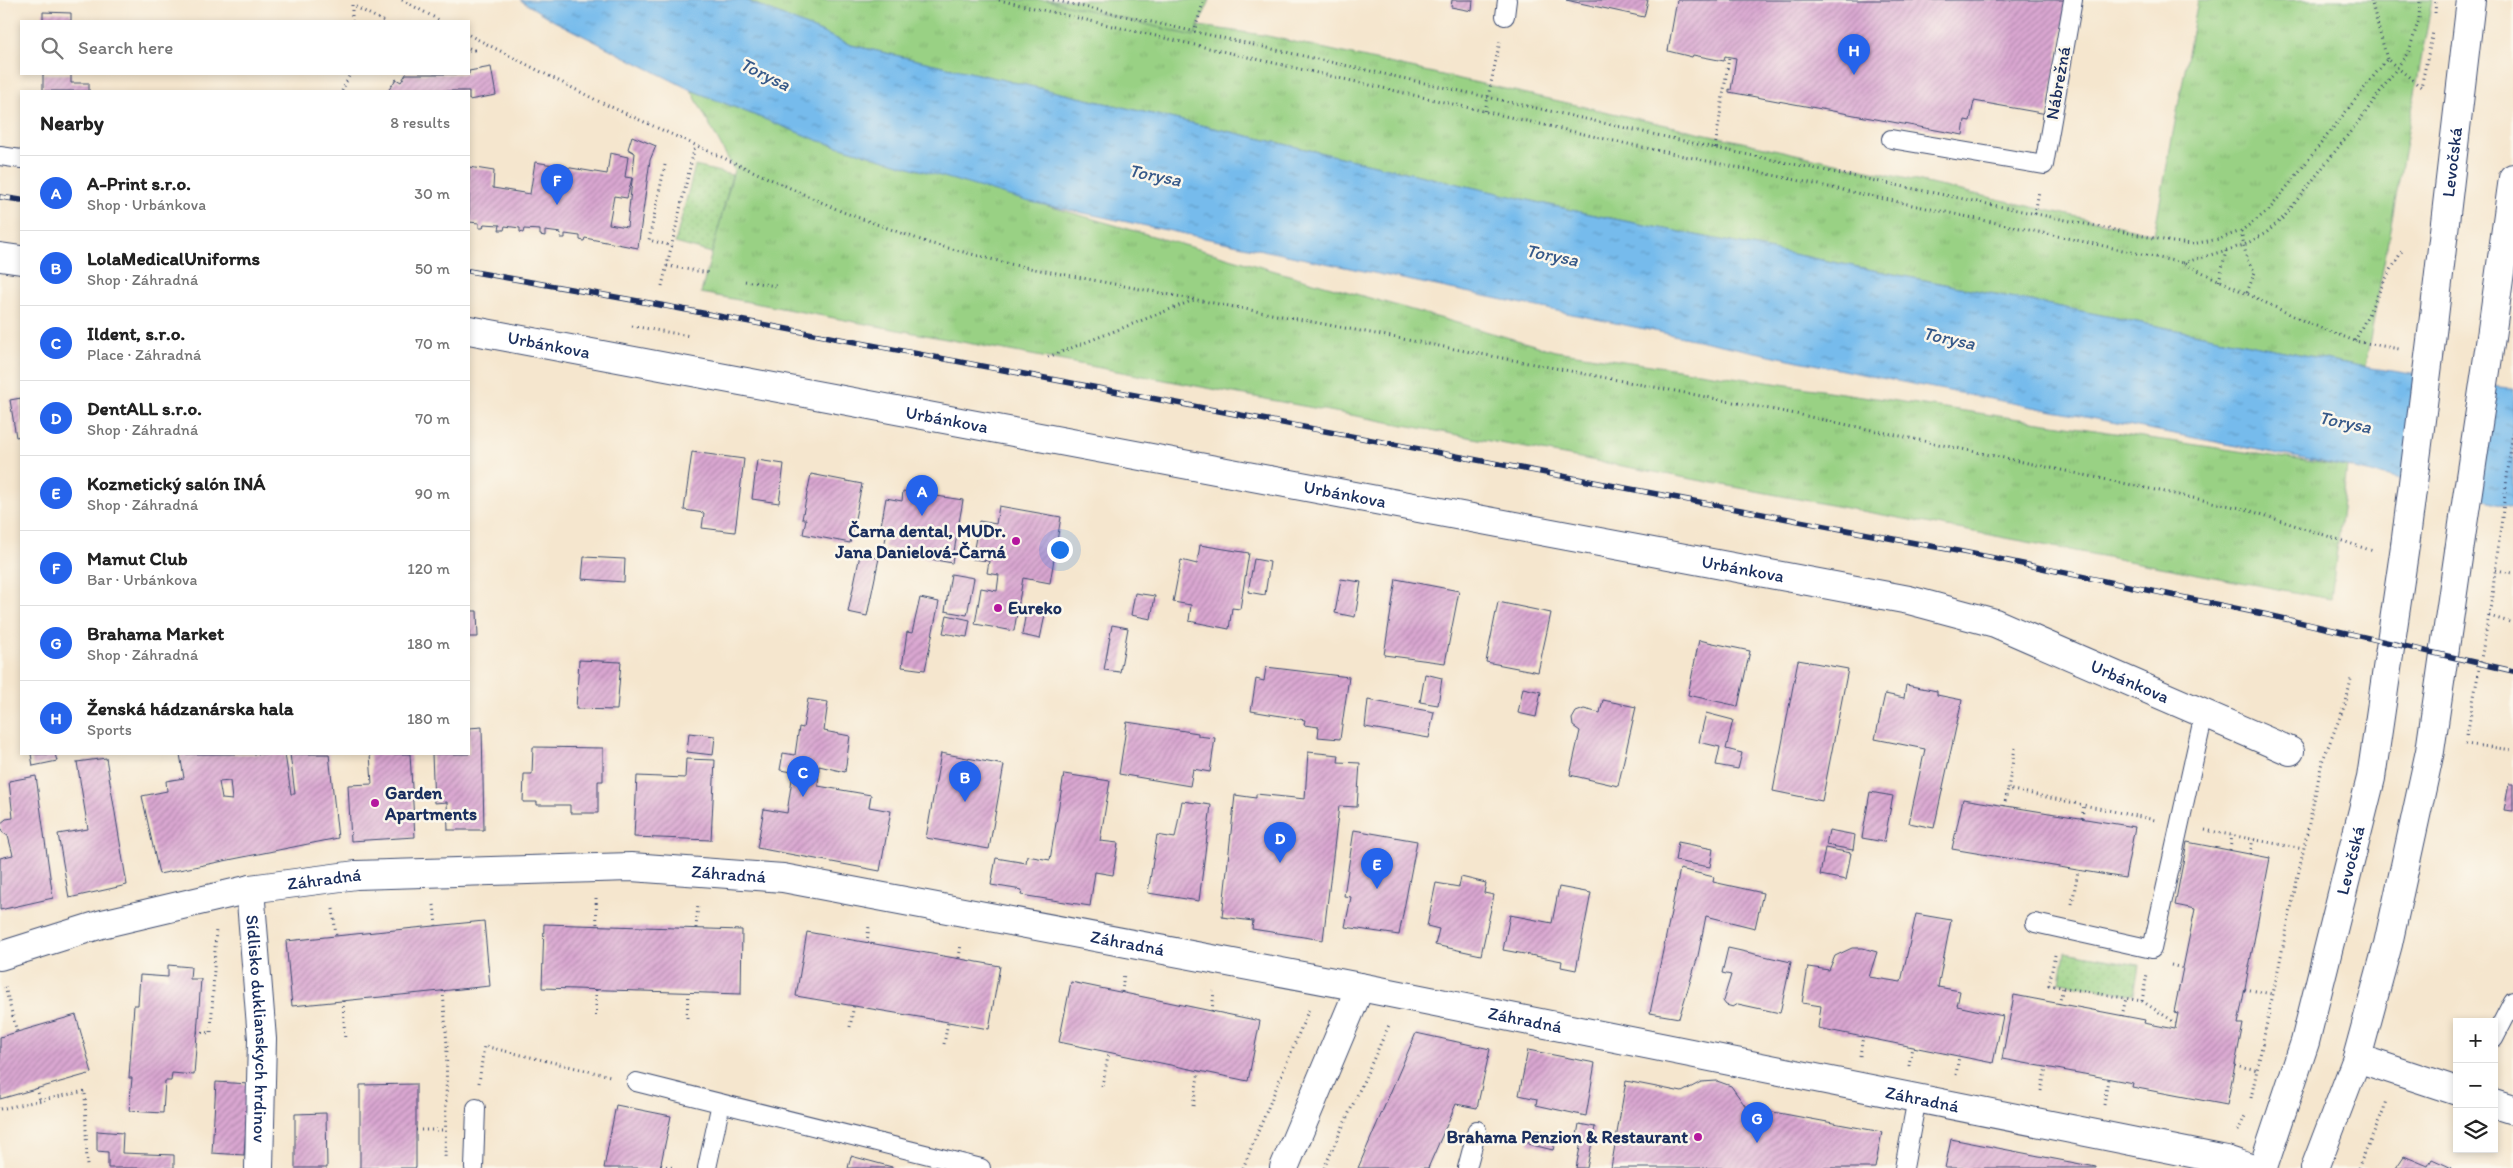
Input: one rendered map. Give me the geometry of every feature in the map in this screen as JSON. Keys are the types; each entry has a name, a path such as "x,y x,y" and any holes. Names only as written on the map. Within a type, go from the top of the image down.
{"street":[{"name":"Levočská","path":"2264,1168 2305,1042 2371,778 2405,546 2434,324 2471,0"},
{"path":"2315,1168 2357,1058 2388,944 2430,751 2491,337 2506,260 2513,178"},
{"path":"0,258 20,260"},
{"name":"Urbánkova","path":"470,330 1909,600 1995,623 2290,751"},
{"name":"Záhradná","path":"2,969 102,924 251,901 356,875 631,867 783,878 1360,988 1917,1098 2238,1164"},
{"name":"Sídlisko duklianskych hrdinov","path":"251,901 262,1039 259,1168"},
{"path":"1284,1168 1360,988"},
{"path":"2357,1058 2453,1090"},
{"path":"2498,1105 2513,1110"}],"lane":[{"name":"Nábrežná","path":"1891,139 2044,165 2073,0"},
{"path":"0,156 20,159"},
{"path":"2034,923 2152,949 2204,714"},
{"path":"2498,1030 2513,1001"},
{"path":"636,1082 955,1165 981,1168"},
{"path":"1904,1168 1917,1098"},
{"path":"707,1168 722,1103"},
{"path":"474,1168 476,1108"},
{"path":"1467,1168 1477,1130"}],"path":[{"path":"402,0 436,20"},
{"path":"999,0 1485,111 2183,263 2246,295 2308,323 2354,341 2401,349"},
{"path":"1053,0 1715,148 2173,242 2192,244 2219,239 2241,231 2269,210 2387,59"},
{"path":"1194,32 1204,0"},
{"path":"2371,0 2387,59 2421,86 2434,26"},
{"path":"2183,263 2244,245 2266,233 2284,217 2409,51 2419,18 2420,0"},
{"path":"2435,17 2436,0"},
{"path":"352,20 352,5 380,20"},
{"path":"1485,111 1506,8"},
{"path":"470,36 598,101 695,146 843,212 929,243 1014,265 1801,415 2245,509 2378,553"},
{"path":"1715,148 1730,57"},
{"path":"342,90 350,75"},
{"path":"662,286 695,146"},
{"path":"665,165 649,240 672,246"},
{"path":"2241,231 2247,260 2255,272 2246,295"},
{"path":"2354,341 2403,249"},
{"path":"2219,281 2226,250"},
{"path":"667,266 709,274"},
{"path":"745,280 776,286"},
{"path":"1048,357 1194,300"},
{"path":"626,324 674,333"},
{"path":"2513,431 2496,570 2513,573"},
{"path":"2489,616 2513,622"},
{"path":"2249,1105 2322,762 2346,702 2352,673"},
{"path":"2465,744 2513,750"},
{"path":"2004,806 2016,748"},
{"path":"2008,789 2303,849"},
{"path":"2082,818 2084,805"},
{"path":"2230,850 2232,835"},
{"path":"2250,854 2253,839"},
{"path":"2078,871 2049,985 2142,1001 2176,1023"},
{"path":"596,890 597,925"},
{"path":"696,928 698,894"},
{"path":"434,898 436,926"},
{"path":"197,1032 211,1033 217,920 251,901"},
{"path":"333,903 336,936"},
{"path":"867,942 870,919"},
{"path":"959,958 962,936"},
{"path":"2142,1001 2152,949"},
{"path":"1122,992 1125,968"},
{"path":"2,969 17,1032"},
{"path":"1212,1011 1215,985"},
{"path":"2059,1004 2063,987"},
{"path":"2245,989 2272,994"},
{"path":"596,990 596,1016"},
{"path":"443,991 447,1045 445,1168"},
{"path":"687,1018 688,993"},
{"path":"2122,1016 2126,998"},
{"path":"343,1001 345,1042"},
{"path":"850,1026 854,1005"},
{"path":"1324,1168 1392,1018"},
{"path":"944,1044 948,1022"},
{"path":"1859,1062 1863,1036"},
{"path":"476,1108 484,1046 636,1082"},
{"path":"1908,1071 1912,1046"},
{"path":"1102,1086 1109,1052"},
{"path":"1955,1080 1959,1056"},
{"path":"2234,1065 2257,1070"},
{"path":"2040,1096 2046,1067"},
{"path":"1193,1106 1199,1071"},
{"path":"2104,1108 2108,1079"},
{"path":"37,1088 40,1100"},
{"path":"0,1109 85,1091 87,1168"},
{"path":"2238,1164 2246,1112"},
{"path":"416,1130 445,1130"},
{"path":"661,1165 674,1168"}],"green space":[{"path":"746,0 1047,0 1194,36 1199,26 1263,35 2154,234 2198,0 2432,0 2365,367 1589,214 851,45"},
{"path":"1047,0 1210,0 1194,36"},
{"path":"691,90 817,140 1555,351 2347,467 2331,599 701,293 734,170"},
{"path":"695,166 732,175 712,253 675,243"},
{"path":"2065,952 2139,965 2134,995 2060,982"}],"water":[{"name":"Torysa","path":"520,0 746,0 851,45 1589,214 2365,367 2513,389 2513,507 2347,467 1881,378 1026,201 817,140 691,90 554,21"}],"pier":[{"path":"2427,374 2489,383 2468,499 2413,485"}],"building":[{"path":"1452,0 1473,0 1472,11 1451,7"},
{"path":"1566,0 1648,0 1644,17"},
{"path":"1677,0 2067,0 2047,114 1974,101 1970,121 1965,120 1963,135 1729,92 1729,89 1731,90 1736,58 1725,56 1724,61 1693,55 1692,57 1668,51"},
{"path":"43,12 71,13 71,20 43,20"},
{"path":"491,67 496,95 470,100 470,90 389,90 396,79 401,82 405,75 470,75 470,71"},
{"path":"43,75 71,75 71,83 89,83 89,90 43,90"},
{"path":"632,136 656,146 650,160 638,248 585,238 584,241 580,240 580,236 565,234 565,238 560,238 561,233 545,231 545,236 540,235 540,230 524,229 523,233 520,232 520,228 505,226 504,230 499,230 500,225 484,224 483,228 479,228 479,223 470,222 470,167 494,171 493,188 530,194 535,162 607,174 610,153 628,157 625,177 632,178 627,198 614,196 609,224 627,227 635,153 628,149"},
{"path":"20,398 20,436 16,437 10,400"},
{"path":"692,452 744,459 735,532 702,528 704,513 684,510"},
{"path":"757,460 784,464 779,503 752,499"},
{"path":"811,474 862,484 850,543 803,534 806,519 802,519"},
{"path":"903,491 963,500 952,563 892,552 893,549 884,547 887,532 880,531 886,498 902,501"},
{"name":"Čarna dental, MUDr. Jana Danielová-Čarná","path":"999,506 1061,517 1050,583 1023,578 1014,631 975,624 981,588 997,591 999,575 987,573 989,561 972,559 979,521 996,524"},
{"path":"1200,545 1249,553 1240,609 1232,608 1229,629 1189,621 1191,605 1173,602 1181,560 1197,564"},
{"path":"860,555 879,558 867,616 848,612"},
{"path":"584,557 625,559 624,582 582,579"},
{"path":"1254,559 1270,562 1265,595 1248,592"},
{"path":"951,574 974,578 967,615 945,611"},
{"path":"1341,579 1361,582 1355,617 1335,613"},
{"path":"1396,579 1459,591 1445,663 1384,655"},
{"path":"1135,593 1155,596 1151,619 1131,615"},
{"path":"920,598 939,602 925,670 902,667 907,632 912,633"},
{"path":"1498,602 1551,613 1538,672 1486,662"},
{"path":"1027,606 1046,610 1040,639 1022,635"},
{"path":"470,611 477,611 478,637 470,637"},
{"path":"947,615 970,620 967,637 943,633"},
{"path":"1112,625 1128,628 1120,672 1104,670"},
{"path":"1699,640 1750,651 1738,706 1688,695"},
{"path":"579,660 621,662 617,710 576,709"},
{"path":"1798,660 1848,669 1822,801 1773,791"},
{"path":"1266,667 1349,677 1340,739 1318,737 1319,727 1304,725 1305,720 1251,711 1256,679 1264,681"},
{"path":"1425,674 1442,678 1438,705 1420,702"},
{"path":"1906,685 1937,691 1937,695 1962,700 1934,828 1909,823 1925,749 1875,739 1885,694 1904,698"},
{"path":"1523,688 1541,692 1536,717 1518,713"},
{"path":"808,699 828,702 824,731 850,736 845,772 819,766 818,786 871,795 869,807 891,811 880,871 757,848 764,809 787,813 793,772 780,770 783,753 795,755 799,727 803,728"},
{"path":"1368,700 1434,712 1429,738 1365,727"},
{"path":"1603,700 1636,707 1618,786 1570,775 1580,731 1573,726 1572,719 1576,712 1584,709 1600,713"},
{"path":"1706,713 1733,720 1726,749 1742,753 1738,769 1716,765 1720,747 1699,742"},
{"path":"1127,722 1198,733 1198,736 1215,738 1210,772 1193,769 1190,786 1119,774"},
{"path":"482,727 484,830 448,830 447,802 434,803 432,755 470,755 470,728"},
{"path":"689,733 715,736 713,755 687,752"},
{"path":"533,747 603,748 603,781 598,781 598,813 570,813 570,805 537,805 537,802 523,802 524,774 532,774"},
{"path":"1308,752 1339,755 1338,762 1360,763 1357,807 1339,806 1323,940 1252,929 1253,921 1222,917 1235,795 1256,798 1256,794 1305,799"},
{"path":"941,753 1004,765 989,849 926,838"},
{"path":"31,755 55,755 57,761 33,766"},
{"path":"180,755 285,755 291,794 295,794 290,755 329,755 338,838 159,874 142,796 167,791 166,781 184,778","holes":["230,781 232,800 222,799 219,782"]},
{"path":"370,755 410,755 415,837 351,841 348,785 372,784"},
{"path":"106,758 127,885 69,898 58,834 88,829 77,762"},
{"path":"686,759 715,760 711,840 634,837 637,776 685,778"},
{"path":"1064,774 1110,781 1100,841 1118,843 1113,875 1095,872 1090,906 1021,895 1022,890 991,885 996,858 1026,863 1027,856 1050,860"},
{"path":"36,776 53,898 0,910 0,858 13,855 8,836 2,832 0,824 6,819 13,818 9,781"},
{"path":"2509,784 2513,784 2513,811 2504,810"},
{"path":"1870,792 1893,796 1884,842 1862,838"},
{"path":"1963,799 2135,827 2125,878 1952,849"},
{"path":"1182,801 1211,805 1199,901 1148,893 1157,835 1175,838"},
{"path":"1354,830 1417,841 1399,935 1345,927 1351,897 1344,896"},
{"path":"1829,830 1855,835 1853,850 1826,845"},
{"path":"1678,842 1713,849 1710,867 1675,861"},
{"path":"2187,842 2270,858 2238,1024 2243,1024 2227,1105 2132,1087 2133,1083 2002,1059 2014,995 2145,1020 2144,1023 2175,1029 2178,1013 2174,1012 2195,909 2175,905"},
{"path":"1825,848 1851,853 1846,880 1820,875"},
{"path":"1680,869 1714,877 1713,882 1763,893 1755,928 1706,916 1698,956 1679,1018 1650,1013"},
{"path":"1461,877 1486,883 1484,893 1494,895 1481,955 1435,945 1439,929 1427,926 1436,883 1459,887"},
{"path":"1559,887 1591,893 1576,970 1561,967 1562,961 1503,950 1510,915 1552,923"},
{"path":"1916,914 1951,920 1938,987 1960,991 1957,1006 2003,1016 1993,1063 1818,1028 1821,1006 1802,1003 1808,967 1829,970 1835,956 1852,948 1863,948 1877,952 1869,977 1901,982"},
{"path":"484,921 490,986 292,1006 286,941"},
{"path":"544,924 742,930 741,994 542,988"},
{"path":"807,932 1000,966 989,1029 796,996"},
{"path":"1728,948 1791,962 1780,1013 1738,1004 1733,1007 1726,1005 1723,1001 1731,975 1722,973"},
{"path":"168,965 191,967 190,979 201,979 194,1075 172,1073 171,1081 165,1081 163,1113 129,1111 132,1078 129,1078 134,1005 138,1005 140,975 168,977"},
{"path":"1071,982 1260,1021 1248,1081 1059,1042"},
{"path":"76,1015 92,1073 0,1099 0,1037"},
{"path":"1416,1033 1490,1049 1477,1108 1456,1104 1428,1168 1358,1168"},
{"path":"1528,1050 1595,1063 1586,1116 1536,1105 1537,1099 1519,1095"},
{"path":"1626,1081 1682,1092 1701,1082 1717,1081 1731,1086 1746,1107 1882,1132 1875,1168 1611,1168"},
{"path":"216,1082 249,1084 244,1155 212,1153"},
{"path":"416,1084 416,1168 360,1168 360,1085"},
{"path":"616,1105 671,1116 660,1168 604,1168"},
{"path":"326,1113 327,1168 295,1168 295,1114"},
{"path":"1579,1124 1595,1127 1587,1168 1576,1168 1581,1142 1576,1141"},
{"path":"1533,1129 1557,1135 1553,1150 1528,1144"},
{"path":"97,1131 123,1133 122,1153 174,1155 174,1168 108,1168 108,1152 97,1151"},
{"path":"1951,1139 2096,1167 2096,1168 1945,1168"},
{"path":"851,1156 892,1167 892,1168 848,1168"},
{"path":"2404,1156 2428,1166 2432,1159 2452,1168 2396,1168"}],"railway":[{"path":"0,197 20,200"},
{"path":"470,271 655,304 1989,557 2268,615 2513,671"}],"place":[{"name":"Ženská hádzanárska hala","path":"1854,75"},
{"name":"Mamut Club","path":"557,205"},
{"name":"A-Print s.r.o.","path":"922,516"},
{"name":"Čarna dental, MUDr. Jana Danielová-Čarná","path":"1016,541"},
{"name":"Eureko","path":"998,608"},
{"name":"Ildent, s.r.o.","path":"803,797"},
{"name":"LolaMedicalUniforms","path":"965,802"},
{"name":"Garden Apartments","path":"375,803"},
{"name":"DentALL s.r.o.","path":"1280,863"},
{"name":"Kozmetický salón INÁ","path":"1377,889"},
{"name":"Brahama Penzion & Restaurant","path":"1698,1137"},
{"name":"Brahama Market","path":"1757,1143"}]}
